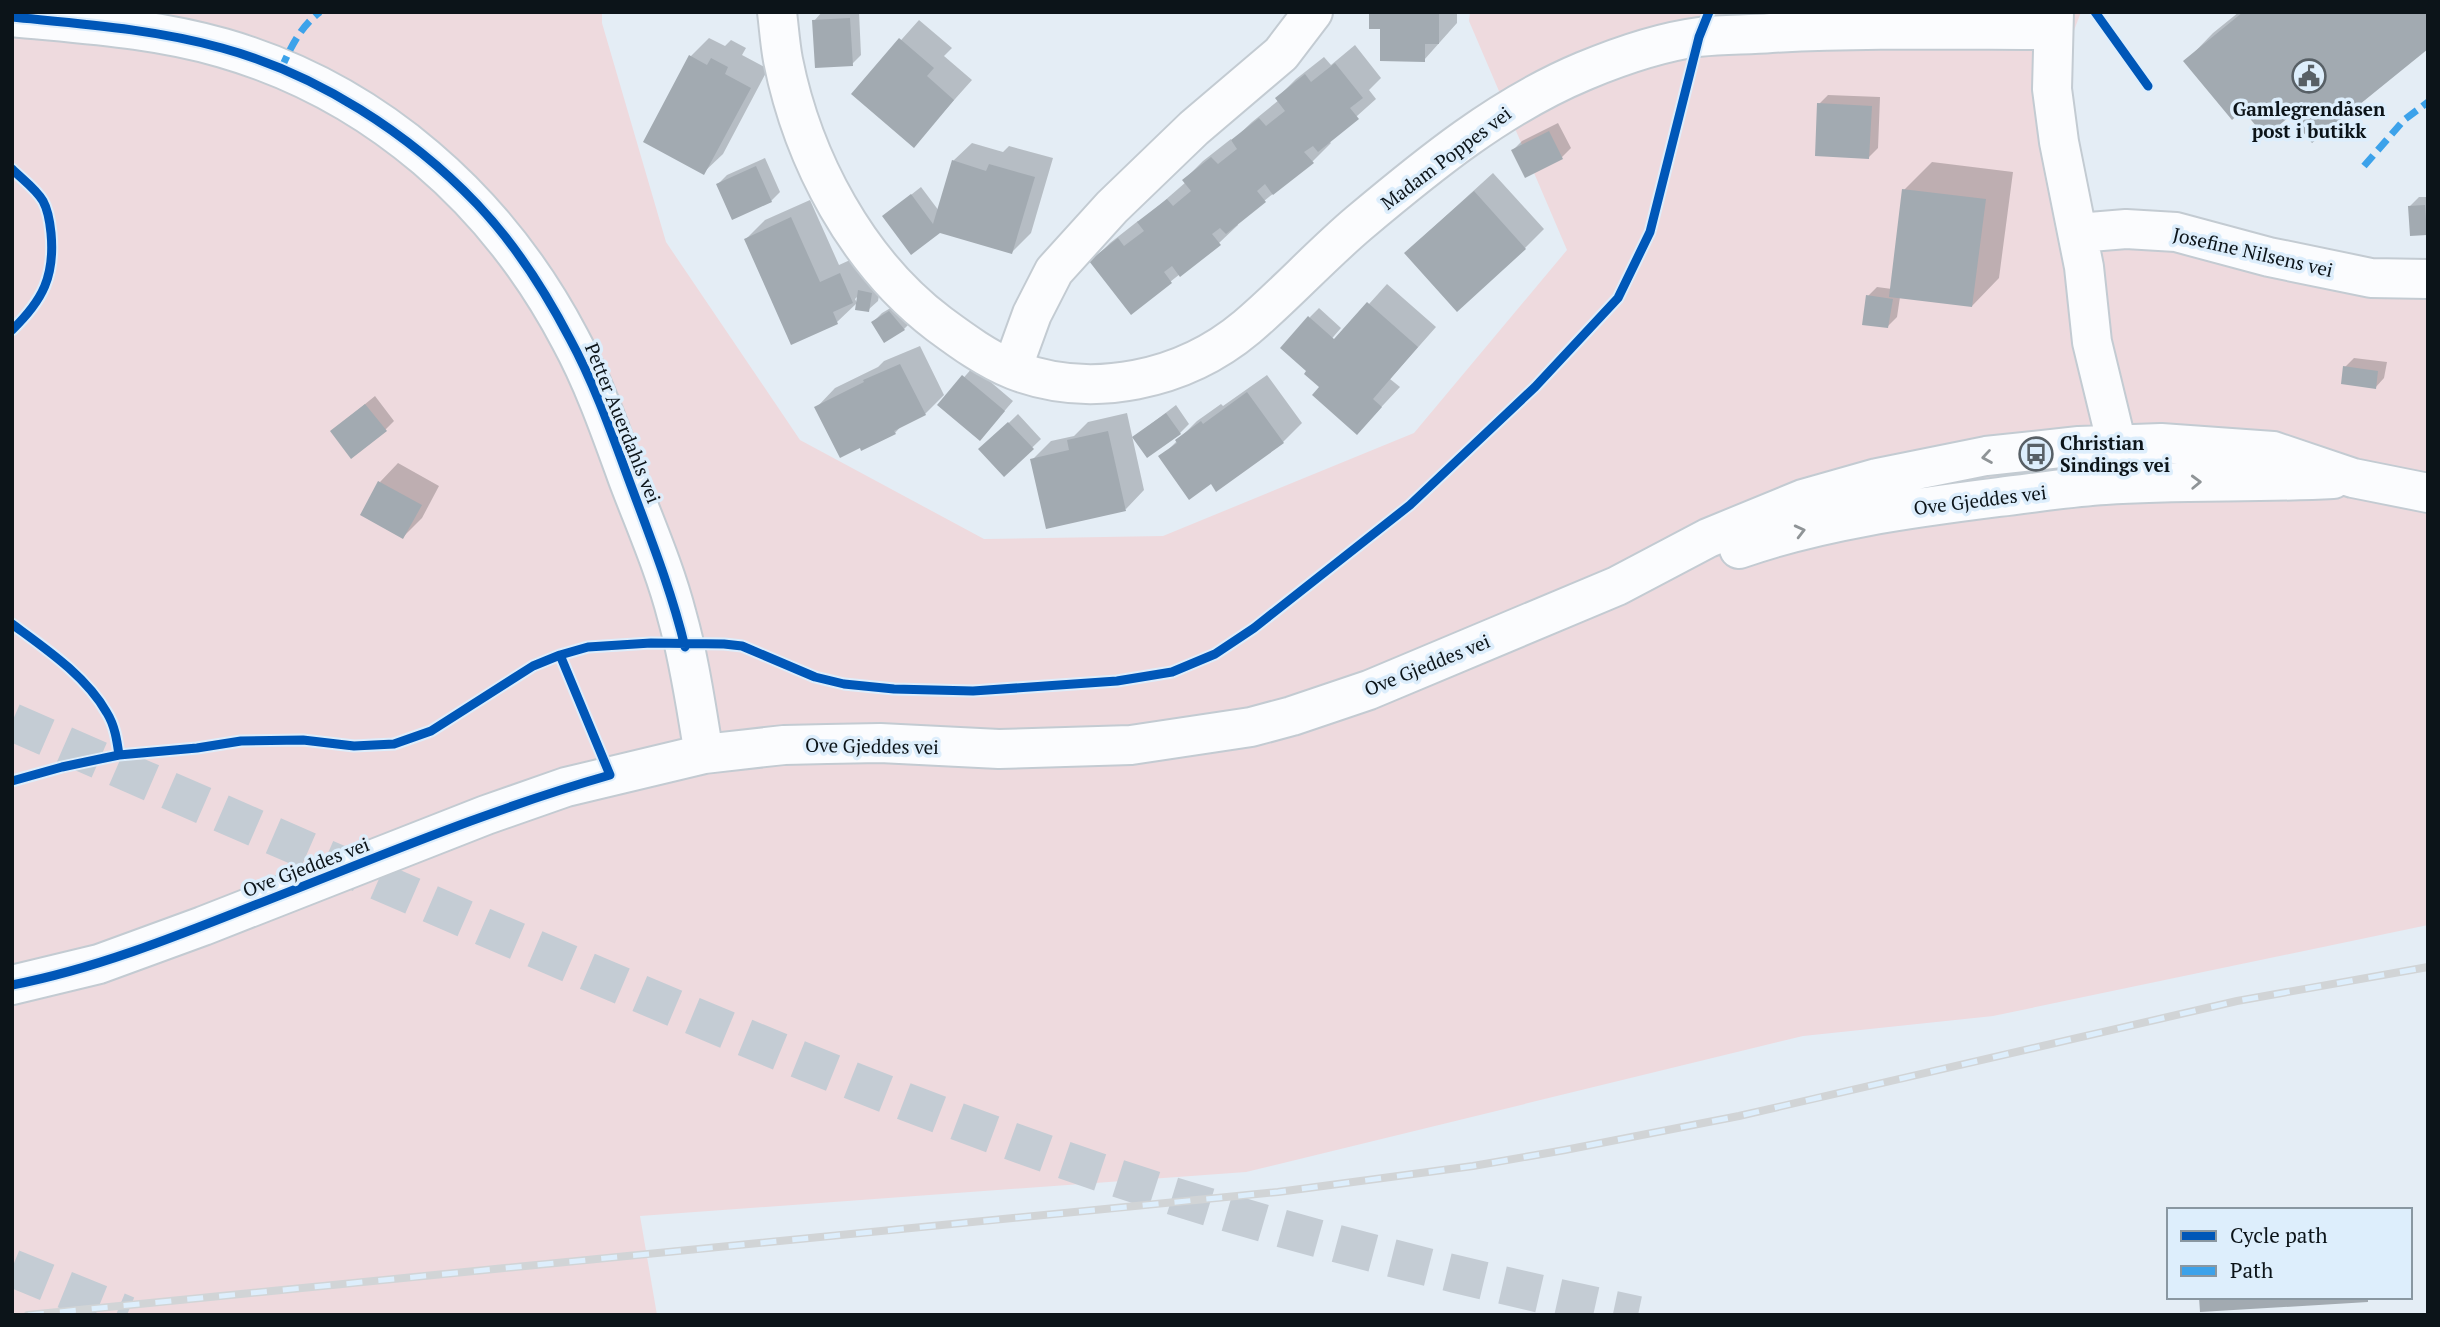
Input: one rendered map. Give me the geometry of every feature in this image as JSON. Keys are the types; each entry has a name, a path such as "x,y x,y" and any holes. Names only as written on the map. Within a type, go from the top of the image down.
{"street":[{"name":"Madam Poppes vei","path":"777,12 783,61 800,121 826,184 850,226 880,268 917,307 961,340 1012,369 1058,383 1110,384 1154,376 1198,360 1245,329 1358,225 1470,135 1517,105 1583,72 1651,48 1699,37 2053,21"},
{"path":"1012,369 1032,314 1054,271 1112,208 1194,128 1281,54 1313,12"},
{"name":"Petter Auerdahls vei","path":"12,17 133,29 223,48 281,69 365,112 402,138 477,204 540,287 571,340 595,393 676,612 690,672 704,754"},
{"path":"2053,21 2052,89 2059,142 2084,267 2092,342 2117,445 2103,485"},
{"name":"Josefine Nilsens vei","path":"2078,233 2126,229 2176,232 2269,257 2371,278 2428,279"},
{"path":"2092,342 2079,446 2103,485"},
{"name":"Ove Gjeddes vei","path":"12,985 99,964 543,795 610,775 704,754 784,745 827,744 880,743 999,749 1131,745 1251,727 1292,716 1369,690 1617,586 1708,538 1803,499 1877,478 1986,456 2079,446 2161,443 2273,451 2353,478 2428,493"},
{"name":"Ove Gjeddes vei","path":"1617,586 1717,557 1767,539 1824,525 1932,505 2103,485 2353,478"}],"shaded area":[{"path":"12,12 602,12 602,23 666,242 800,440 984,539 1163,536 1414,433 1567,250 1469,21 1470,12 2081,12 2068,46 2087,232 2187,223 2404,263 2428,259 2428,925 1993,1016 1803,1036 1246,1172 640,1216 657,1315 12,1315"}],"building":[{"path":"1369,12 1439,12 1439,44 1425,44 1425,62 1380,61 1380,29 1369,29"},
{"path":"2243,12 2428,12 2428,49 2312,143 2290,116 2265,137 2243,110 2232,120 2183,61"},
{"path":"850,18 853,66 815,68 812,20"},
{"path":"899,38 934,68 927,76 954,100 914,148 851,94"},
{"path":"689,55 707,65 711,58 728,67 725,74 751,88 704,175 643,142"},
{"path":"1335,63 1363,98 1350,108 1359,119 1318,152 1313,146 1304,152 1314,163 1273,195 1265,184 1257,191 1266,202 1226,234 1220,228 1212,234 1221,245 1180,277 1172,266 1164,272 1172,283 1131,315 1089,261 1118,238 1124,246 1144,231 1137,222 1167,199 1173,206 1191,191 1182,180 1211,157 1218,164 1237,149 1231,140 1259,118 1266,126 1285,111 1275,98 1305,74 1311,82"},
{"path":"1817,103 1872,106 1869,159 1815,156"},
{"path":"1549,131 1563,159 1525,178 1511,150"},
{"path":"952,160 986,171 989,164 1035,177 1012,254 940,233 911,255 882,216 911,194 933,224"},
{"path":"756,166 772,202 732,220 716,184"},
{"path":"1902,189 1986,199 1972,307 1889,297"},
{"path":"1474,191 1526,249 1457,312 1404,253"},
{"path":"2425,205 2427,235 2410,236 2408,206"},
{"path":"791,217 820,282 840,273 853,303 833,312 838,324 791,345 744,239"},
{"path":"858,290 872,293 869,312 855,310"},
{"path":"1866,295 1893,299 1888,328 1862,325"},
{"path":"1367,302 1418,347 1373,399 1382,407 1357,435 1312,395 1319,387 1304,374 1306,371 1280,348 1308,316 1334,339"},
{"path":"889,311 905,330 884,343 871,322"},
{"path":"900,364 926,415 894,431 896,434 840,458 814,407 864,382 863,380"},
{"path":"2343,366 2378,371 2376,389 2341,384"},
{"path":"962,375 1005,411 980,441 937,405"},
{"path":"1247,392 1284,443 1216,492 1211,484 1189,500 1158,456 1201,421 1203,424"},
{"path":"365,404 387,431 351,459 330,431"},
{"path":"1166,413 1181,434 1147,458 1132,437"},
{"path":"1008,422 1034,449 1004,477 978,449"},
{"path":"1108,431 1126,511 1046,529 1030,459 1069,450 1067,440"},
{"path":"378,481 422,505 403,539 360,515"},
{"path":"2199,1299 2368,1299 2368,1302 2200,1312"}],"tunnel":[{"path":"12,722 713,1024 1021,1145 1165,1194 1299,1233 1434,1269 1638,1315"},
{"path":"12,1268 127,1315"}],"railway":[{"path":"28,1315 1278,1192 1473,1166 1739,1116 2237,1001 2428,967"}],"marked path":[{"path":"281,69 292,45 320,12"},
{"path":"2364,166 2404,120 2428,102"}],"cycle path":[{"path":"12,781 119,755 241,741 303,740 354,746 394,744 431,731 533,666 588,647 651,643 742,646 815,677 844,684 894,689 973,691 1117,681 1172,672 1215,654 1254,628 1410,505 1535,387 1618,298 1650,232 1699,37 1709,12"},
{"path":"2095,12 2148,86"},
{"path":"12,17 170,36 257,59 292,73 360,109 422,153 450,178 491,219 516,251 550,303 579,357 604,414 654,549 685,647"},
{"path":"12,169 43,201 49,221 52,248 45,286 32,308 12,330"},
{"path":"12,624 64,664 88,687 110,718 119,755"},
{"path":"12,985 132,952 473,820 610,775 560,655"}],"place":[{"name":"Gamlegrendåsen post i butikk","path":"2309,76"},
{"name":"Christian Sindings vei","path":"2036,454"}]}
